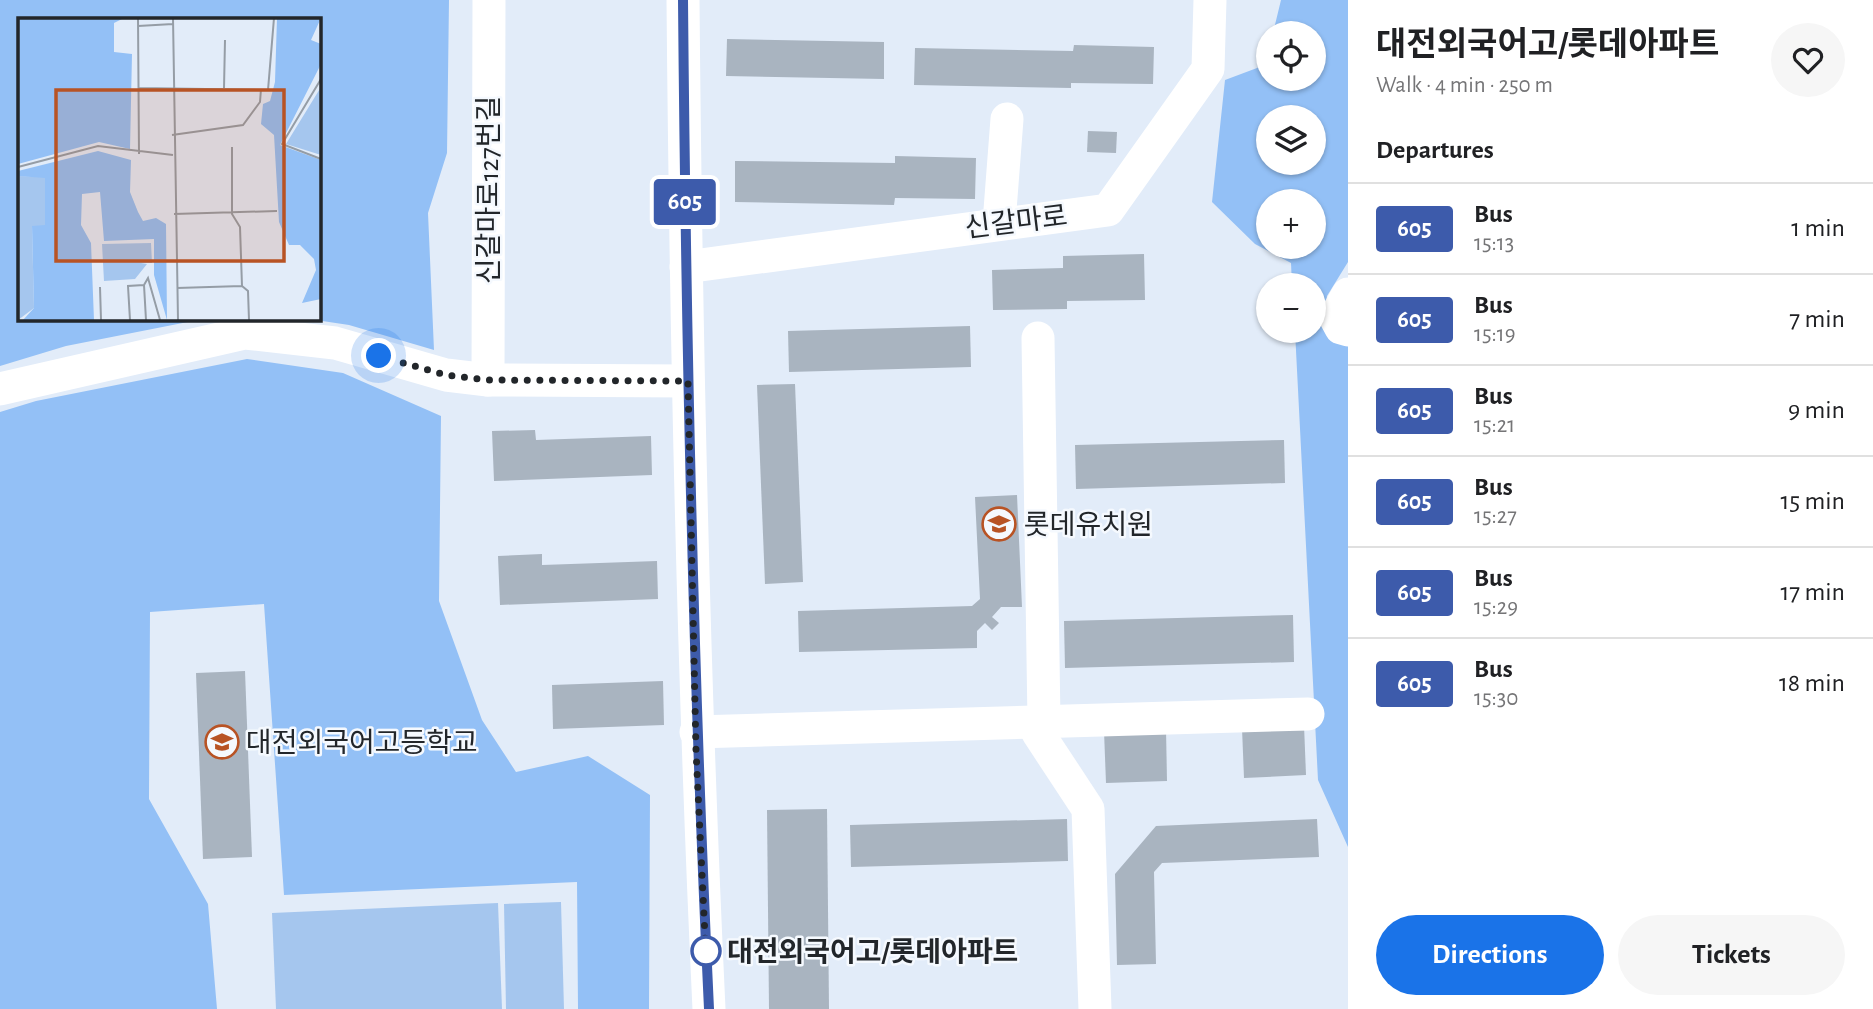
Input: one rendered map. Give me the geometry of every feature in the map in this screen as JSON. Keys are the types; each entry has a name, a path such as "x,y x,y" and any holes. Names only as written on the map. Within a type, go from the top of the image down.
{"street":[{"name":"신갈마로127번길","path":"488,380 489,0"},
{"path":"684,0 686,267 696,732 709,1009"},
{"name":"신갈마로","path":"686,267 1108,209 1208,69 1210,0"},
{"path":"999,223 1007,119"},
{"path":"1348,295 1335,317 1341,328 1348,330"},
{"path":"0,389 245,333 335,343 446,375 488,380 688,381"},
{"path":"1038,338 1044,721 1038,733 1088,809 1095,1009"},
{"path":"696,732 1308,713"}],"shaded area":[{"path":"0,0 449,0 447,153 428,213 434,350 349,325 316,320 320,320 320,18 18,18 18,320 198,320 66,346 0,366"},
{"path":"1281,0 1348,0 1348,262 1327,296 1326,304 1326,273 1291,273 1291,263 1283,259 1326,259 1326,189 1256,189 1256,245 1212,202 1225,80 1256,68 1256,91 1326,91 1326,21 1276,21"},
{"path":"1326,330 1348,339 1348,847 1318,780 1296,343 1326,343"},
{"path":"247,359 343,373 441,416 439,601 482,720 516,772 588,756 650,795 649,1009 578,1009 577,882 284,895 264,604 150,612 149,799 208,904 217,1009 0,1009 0,412 36,401"},
{"path":"561,902 564,1009 506,1009 504,904"},
{"path":"498,903 502,1009 276,1009 272,913"}],"building":[{"path":"727,39 884,42 884,79 726,76"},
{"path":"1074,45 1154,47 1153,84 1071,83 1071,88 914,85 915,48 1073,51"},
{"path":"1088,131 1117,132 1116,153 1087,152"},
{"path":"895,156 976,158 975,199 895,198 894,205 735,202 735,161 895,163"},
{"path":"1144,254 1145,300 1067,301 1067,309 993,310 992,270 1063,268 1063,256"},
{"path":"970,326 971,367 789,372 788,331"},
{"path":"795,384 803,582 765,584 757,385"},
{"path":"535,430 536,440 651,436 652,475 494,481 492,431"},
{"path":"1284,440 1285,483 1076,489 1075,445"},
{"path":"1017,495 1022,607 1001,607 992,617 999,623 992,630 985,623 977,631 977,648 799,652 798,611 972,606 980,599 975,497"},
{"path":"542,554 542,565 657,561 658,599 500,605 498,556"},
{"path":"1293,615 1294,662 1065,668 1064,621"},
{"path":"245,671 252,857 203,859 196,673"},
{"path":"663,681 664,725 553,729 552,685"},
{"path":"1304,725 1306,775 1244,778 1242,728"},
{"path":"1166,729 1167,781 1106,783 1104,731"},
{"path":"827,809 829,1009 769,1009 767,810"},
{"path":"1067,819 1068,861 851,867 850,825"},
{"path":"1317,819 1319,857 1162,863 1154,872 1156,964 1117,965 1115,874 1156,826"}],"bus line":[{"name":"605","path":"683,0 696,750 709,1009"}],"place":[{"name":"롯데유치원","path":"999,524"},
{"name":"대전외국어고등학교","path":"222,742"},
{"name":"대전외국어고/롯데아파트","path":"706,951"}],"route":[{"path":"379,356 446,375 488,380 688,381 696,750 706,957 706,951"}]}
